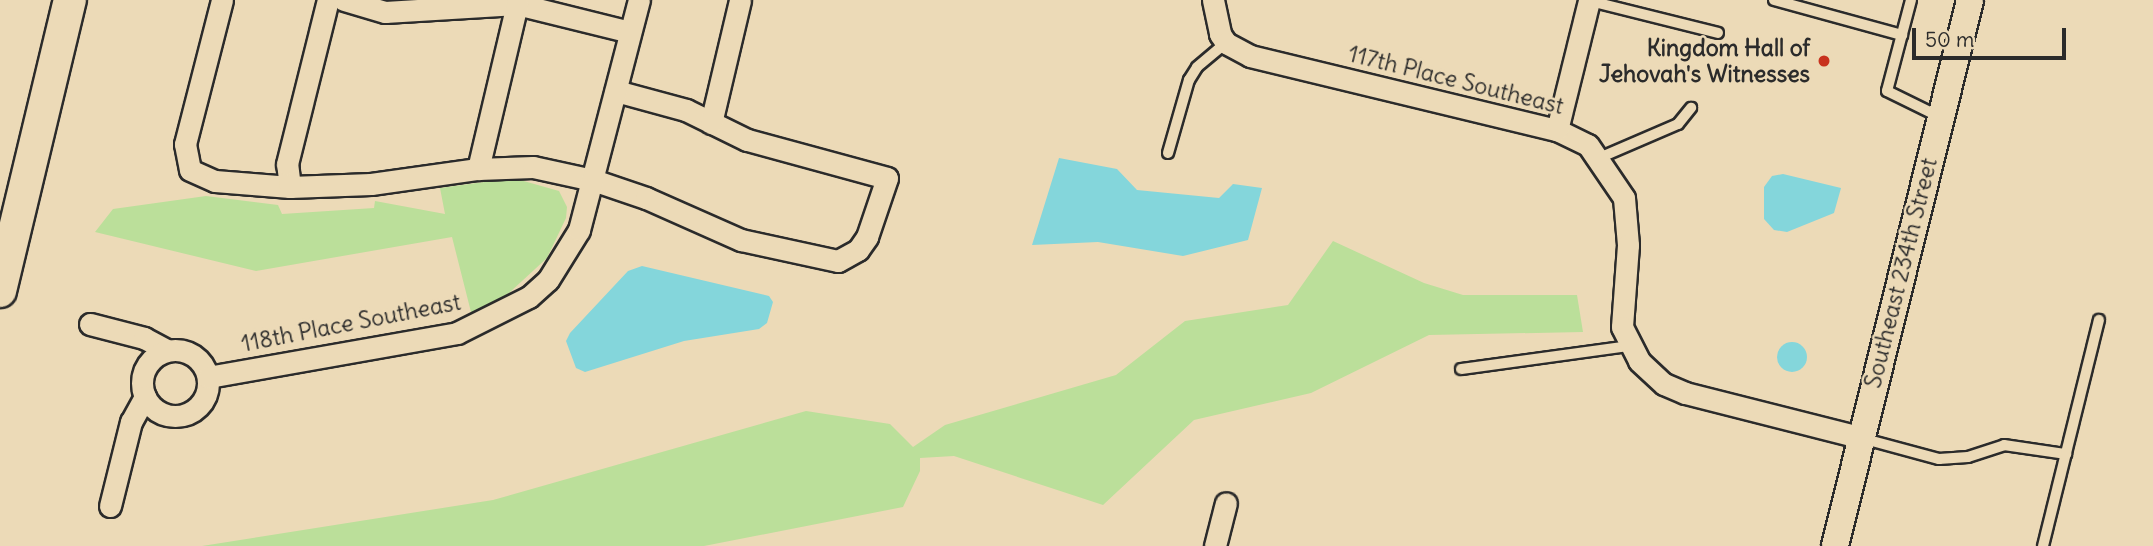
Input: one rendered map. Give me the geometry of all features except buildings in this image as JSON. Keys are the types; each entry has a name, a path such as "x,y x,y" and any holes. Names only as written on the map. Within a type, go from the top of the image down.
{"main road":[{"path":"0,291 71,0"}],"street":[{"path":"222,0 185,144 190,170 215,181 290,187 371,184 478,169 533,167 593,180 741,240 838,261 858,250 867,237 887,178 747,140 687,110 615,92"},
{"path":"290,187 287,164 328,0"},
{"path":"344,0 385,12 517,4 630,32"},
{"name":"118th Place Southeast","path":"208,377 457,333 509,310 548,280 579,230 639,0"},
{"path":"711,123 740,0"},
{"path":"1213,0 1214,17 1226,43"},
{"path":"1557,130 1588,0"},
{"name":"Southeast 234th Street","path":"1835,546 1859,438 1970,0"},
{"path":"478,169 517,4"},
{"name":"117th Place Southeast","path":"1226,43 1250,55 1557,130 1588,145 1624,198 1628,223 1622,308 1628,346"},
{"path":"90,324 144,338 167,350 188,352 198,358 208,377 205,398 190,412 169,415 145,397"},
{"path":"1628,346 1651,374 1675,388 1859,438"},
{"path":"110,506 131,422 145,397 145,368 167,350"},
{"path":"1215,546 1226,503"}],"lane":[{"path":"1588,0 1718,33"},
{"path":"1774,0 1902,35"},
{"path":"1911,0 1887,91 1940,117"},
{"path":"1168,153 1189,80 1197,67 1226,43"},
{"path":"1599,158 1678,124 1691,108"},
{"path":"2043,546 2099,320"},
{"path":"1461,369 1628,346"},
{"path":"1859,438 1939,460 1968,457 2004,445 2066,454"}],"green space":[{"path":"513,178 559,191 567,207 566,218 547,258 509,293 472,316 452,237 256,271 95,232 113,209 206,196 278,205 282,214 374,208 375,201 445,214 440,188"},
{"path":"1333,241 1424,283 1463,295 1577,295 1583,332 1429,335 1311,393 1194,420 1103,505 954,456 920,458 920,471 903,507 704,546 202,546 493,500 806,411 890,424 913,447 945,425 1116,375 1185,321 1288,305"}],"water":[{"path":"1059,158 1117,169 1137,190 1219,198 1233,184 1262,188 1248,240 1183,256 1098,242 1032,245"},
{"path":"1783,174 1841,188 1834,213 1787,232 1774,230 1764,219 1764,187 1772,176"},
{"path":"642,266 769,296 773,302 767,323 759,329 684,341 585,372 576,368 566,341 570,333 628,271"},
{"path":"1792,342 1798,343 1806,351 1806,363 1798,371 1792,372 1786,371 1778,363 1777,357 1778,351 1786,343"}],"place":[{"name":"Kingdom Hall of Jehovah's Witnesses","path":"1824,61"}]}
